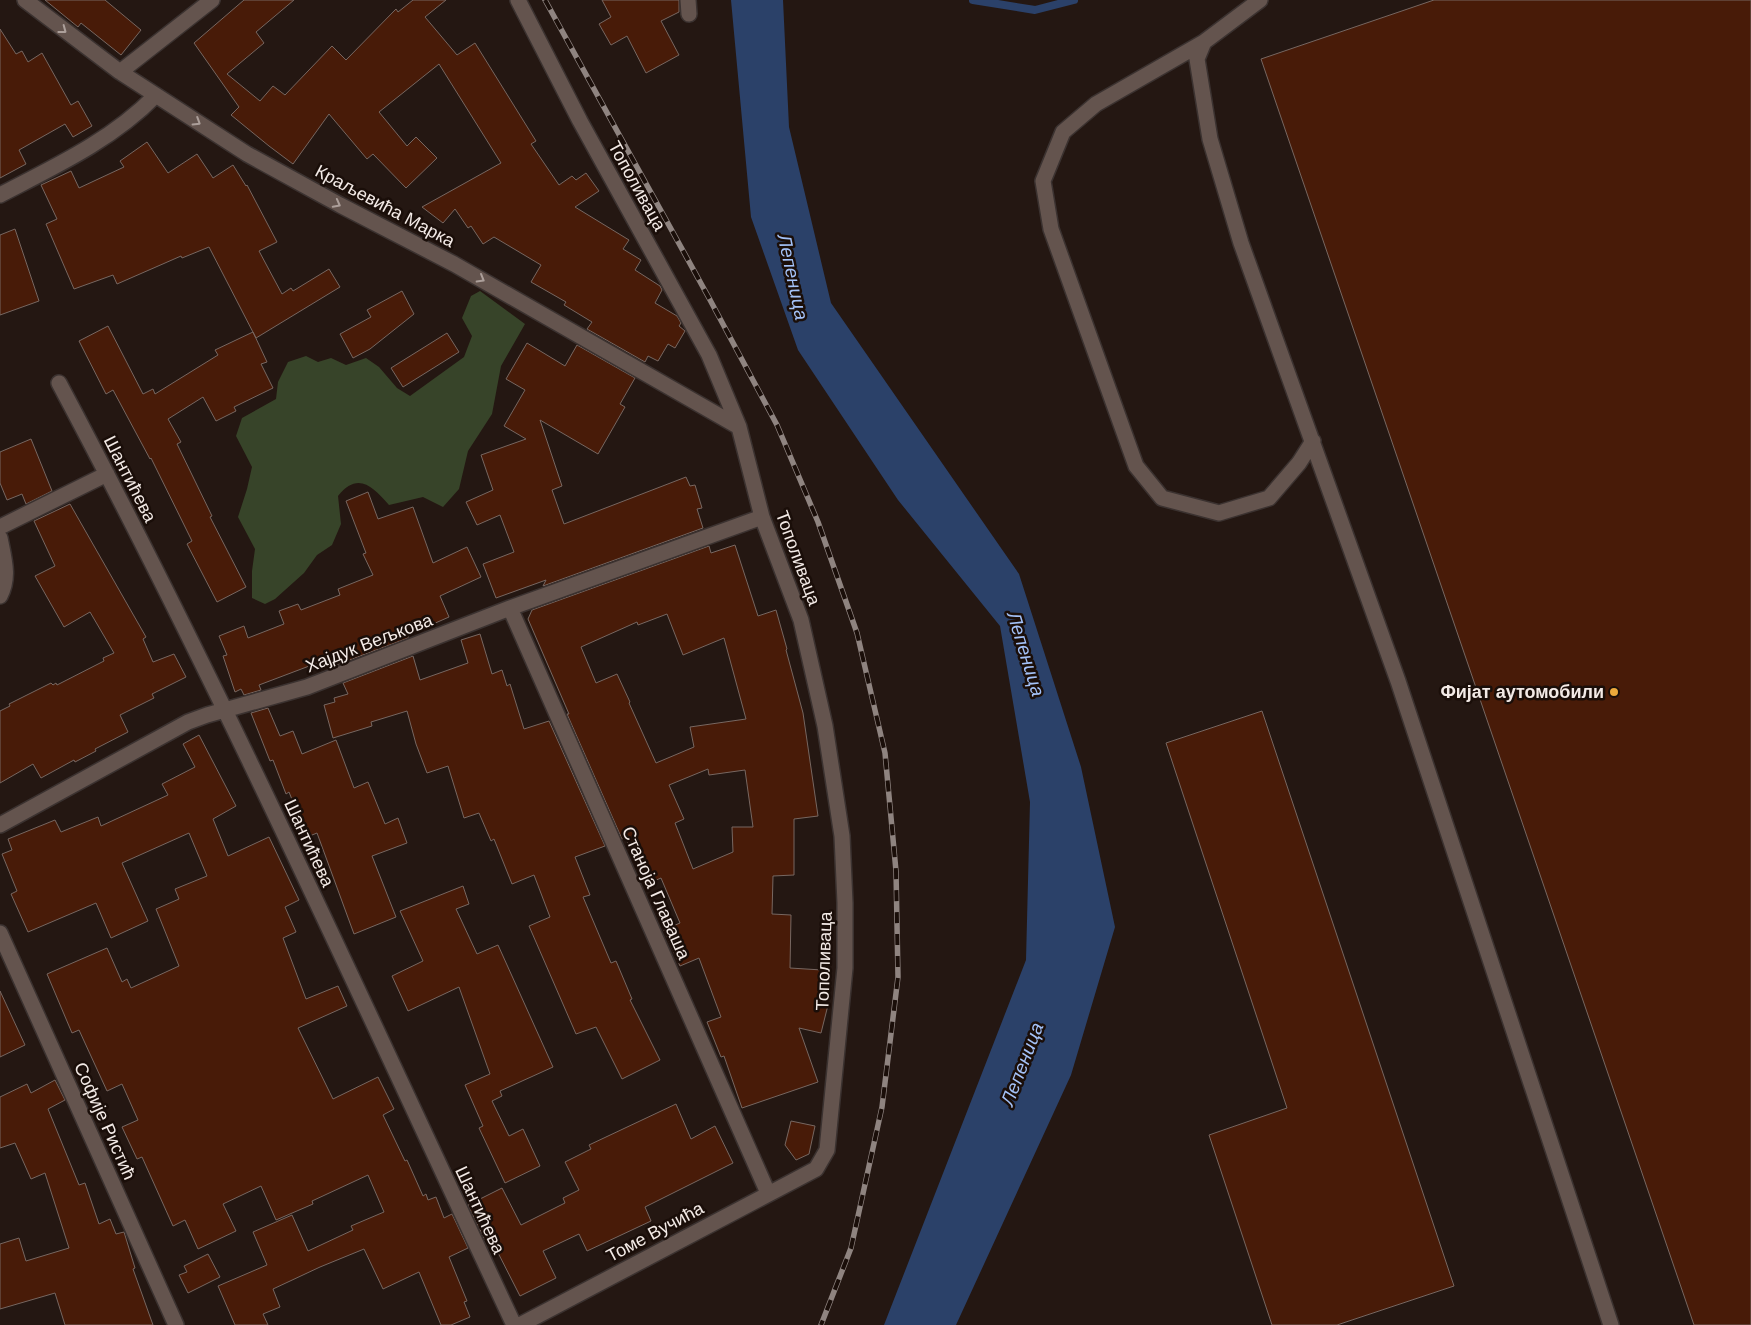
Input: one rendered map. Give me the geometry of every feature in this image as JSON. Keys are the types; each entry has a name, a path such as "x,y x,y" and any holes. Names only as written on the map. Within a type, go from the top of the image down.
{"street":[{"name":"Краљевића Марка","path":"25,0 154,96 248,154 340,205 454,264 739,427"},
{"path":"120,72 212,0"},
{"name":"Тополиваца","path":"518,0 580,121 708,355 739,427 762,517 801,620 825,726 842,836 845,903 845,968 829,1138 827,1150 822,1160 816,1169 808,1174"},
{"path":"1260,0 1204,42 1096,104 1063,132 1043,181 1051,229 1136,466 1162,498 1219,513 1268,498 1299,463 1313,441"},
{"path":"1204,42 1197,59 1210,139 1241,243 1398,681 1611,1325"},
{"path":"0,195 61,163 119,128 138,113 154,96"},
{"name":"Шантићева","path":"59,383 107,474 225,710 514,1325"},
{"path":"0,527 107,474"},
{"name":"Хајдук Вељкова","path":"0,825 188,722 307,688 510,608 762,517"},
{"path":"0,538 7,572 4,589 0,596"},
{"name":"Станоја Главаша","path":"510,608 768,1193"},
{"name":"Софије Ристић","path":"0,933 176,1325"},
{"name":"Томе Вучића","path":"520,1325 768,1193 808,1174"}],"green space":[{"path":"480,291 525,324 501,366 492,414 468,451 459,489 443,507 423,497 389,505 377,492 365,484 352,484 345,488 338,496 341,524 332,545 317,555 304,573 275,599 265,604 252,598 252,571 255,549 238,517 252,467 236,436 242,418 276,399 278,382 288,362 306,356 318,362 331,358 346,365 366,358 379,367 397,388 410,396 464,357 472,336 462,318 471,296"}],"water":[{"name":"Лепеница","path":"731,0 783,0 789,127 831,303 1019,574 1081,767 1115,927 1071,1075 956,1325 884,1325 1026,960 1030,802 1000,626 898,500 798,350 751,217"}],"building":[{"path":"45,0 105,0 141,30 121,55 81,23 78,27"},
{"path":"244,0 294,0 256,32 264,43 227,74 260,101 273,86 285,95 332,46 346,60 396,9 398,12 413,0 446,0 425,17 457,55 475,43 536,141 531,144 559,185 572,176 576,180 586,173 599,191 575,207 629,240 623,249 641,260 635,270 660,286 662,290 655,303 677,316 681,323 679,326 685,331 675,348 668,344 658,361 648,356 645,362 587,329 592,322 564,305 566,302 531,282 541,265 494,237 483,244 471,226 468,228 455,209 443,223 422,207 501,163 439,64 379,112 407,146 416,137 437,158 406,188 373,154 367,159 329,114 293,164 269,146 231,115 239,107 194,43"},
{"path":"602,0 679,0 679,12 661,21 679,55 646,73 627,36 611,45 599,24 611,17"},
{"name":"Фијат аутомобили","path":"1434,0 1751,0 1751,1325 1694,1325 1261,59"},
{"path":"0,29 16,54 22,51 28,62 42,53 71,105 78,101 92,126 73,137 65,124 19,150 26,164 0,178"},
{"path":"147,142 168,173 197,154 213,178 233,165 247,185 277,242 259,251 282,294 291,288 293,291 329,269 340,287 256,338 209,247 182,258 181,256 117,284 113,275 74,289 46,224 57,219 41,185 71,171 79,188 124,167 120,161"},
{"path":"15,229 39,301 0,315 0,235"},
{"path":"402,291 414,314 370,349 353,358 340,334 371,317 367,310"},
{"path":"108,326 143,394 153,389 155,394 218,355 215,350 253,332 267,362 261,364 273,388 234,407 236,411 216,421 203,397 168,419 181,442 177,444 212,516 210,517 246,587 217,602 187,544 192,541 151,458 113,390 106,394 79,341"},
{"path":"447,333 459,352 403,387 391,368"},
{"path":"527,343 565,366 577,345 635,378 620,404 625,407 598,454 540,420 562,486 552,490 564,524 686,477 690,486 695,485 702,508 697,509 703,528 543,586 546,580 496,598 483,564 514,552 500,515 477,525 466,502 493,490 481,455 526,439 504,426 525,390 506,379"},
{"path":"31,439 52,491 26,504 22,494 7,500 0,483 0,452"},
{"path":"368,492 378,519 413,507 433,563 467,547 481,577 440,596 449,617 408,635 408,638 336,665 333,657 259,685 261,690 244,695 241,689 235,692 223,656 227,655 219,636 244,626 248,638 284,624 279,611 298,604 301,610 340,595 338,589 373,575 363,554 366,553 346,501"},
{"path":"70,504 146,637 143,639 153,662 174,654 186,677 152,694 154,698 120,715 128,732 95,749 96,751 75,762 74,760 41,778 33,764 0,783 0,711 10,706 9,704 51,683 53,685 56,683 57,685 104,661 103,658 114,653 90,612 64,627 35,576 55,566 34,521"},
{"path":"735,545 758,616 776,610 803,713 818,816 794,819 794,875 773,876 772,914 791,915 790,968 822,970 820,1003 828,1005 821,1033 799,1028 818,1082 742,1108 724,1056 721,1057 707,1022 721,1017 699,958 680,966 664,930 680,923 661,878 647,884 631,842 628,844 626,837 622,839 528,619 532,610 709,546 711,553","holes":["667,614 683,655 724,638 746,719 690,727 694,747 656,763 617,674 596,683 581,647 637,622 638,625","708,769 709,775 745,770 753,827 732,827 733,852 693,869 675,823 684,819 669,785"]},
{"path":"480,634 492,674 502,670 507,686 510,684 524,729 549,721 605,846 575,857 590,895 583,897 611,963 616,961 632,999 630,1000 660,1060 622,1079 596,1027 576,1034 529,926 550,917 534,875 512,884 494,839 491,841 479,813 464,818 448,766 427,773 416,744 407,711 371,722 372,726 333,738 324,705 335,702 334,698 348,694 343,683 413,656 420,680 468,663 461,640"},
{"path":"268,708 280,736 293,731 302,754 336,740 354,788 368,782 385,824 398,818 407,843 372,856 396,917 354,934 317,833 307,837 289,792 286,794 273,760 270,761 251,713"},
{"path":"1262,711 1454,1286 1337,1325 1272,1325 1209,1135 1287,1108 1166,743"},
{"path":"199,735 236,806 213,819 228,856 269,837 299,900 285,907 296,932 283,938 306,999 338,986 347,1006 298,1028 333,1099 378,1077 394,1109 383,1115 405,1161 407,1160 423,1196 426,1194 428,1200 436,1197 444,1218 452,1214 468,1248 449,1257 467,1301 464,1302 470,1317 451,1325 441,1325 419,1272 383,1289 364,1249 273,1289 280,1307 263,1314 268,1325 235,1325 218,1286 267,1265 253,1232 292,1215 308,1251 353,1230 351,1226 384,1212 368,1175 312,1201 313,1204 276,1220 261,1186 223,1204 236,1231 198,1249 185,1220 173,1226 142,1157 137,1159 122,1127 138,1120 122,1084 107,1091 79,1030 72,1033 47,974 107,948 122,982 127,979 131,988 179,966 156,909 179,899 175,889 207,876 189,833 122,863 148,921 111,938 96,903 28,932 11,894 17,891 2,854 12,850 8,839 55,820 61,832 98,817 101,826 168,795 162,784 195,767 183,744"},
{"path":"463,886 469,904 456,909 477,954 498,945 553,1067 500,1091 502,1096 492,1101 509,1136 523,1129 540,1166 505,1183 479,1128 483,1126 465,1085 490,1074 459,987 408,1011 392,976 423,961 400,911"},
{"path":"0,991 25,1045 0,1057"},
{"path":"55,1080 65,1100 48,1109 79,1185 85,1183 99,1224 110,1219 116,1234 124,1232 135,1268 133,1269 153,1325 65,1325 55,1293 0,1309 0,1244 19,1238 26,1261 69,1248 45,1173 31,1179 15,1143 0,1148 0,1097 27,1084 31,1093"},
{"path":"676,1104 691,1139 715,1126 733,1163 645,1207 651,1221 587,1251 579,1234 543,1251 556,1278 520,1296 490,1237 485,1240 468,1205 502,1188 521,1225 565,1203 563,1198 579,1190 565,1162 591,1149 589,1145"},
{"path":"791,1121 815,1126 809,1154 796,1160 785,1145"},
{"path":"208,1254 220,1277 188,1293 179,1275 187,1272 184,1266"}],"waterway":[{"path":"973,0 1035,10 1074,0"}],"railway":[{"path":"545,0 777,425 818,522 857,633 885,753 896,871 898,977 882,1107 851,1248 821,1325"}],"place":[{"name":"Фијат аутомобили","path":"1614,692"}]}
